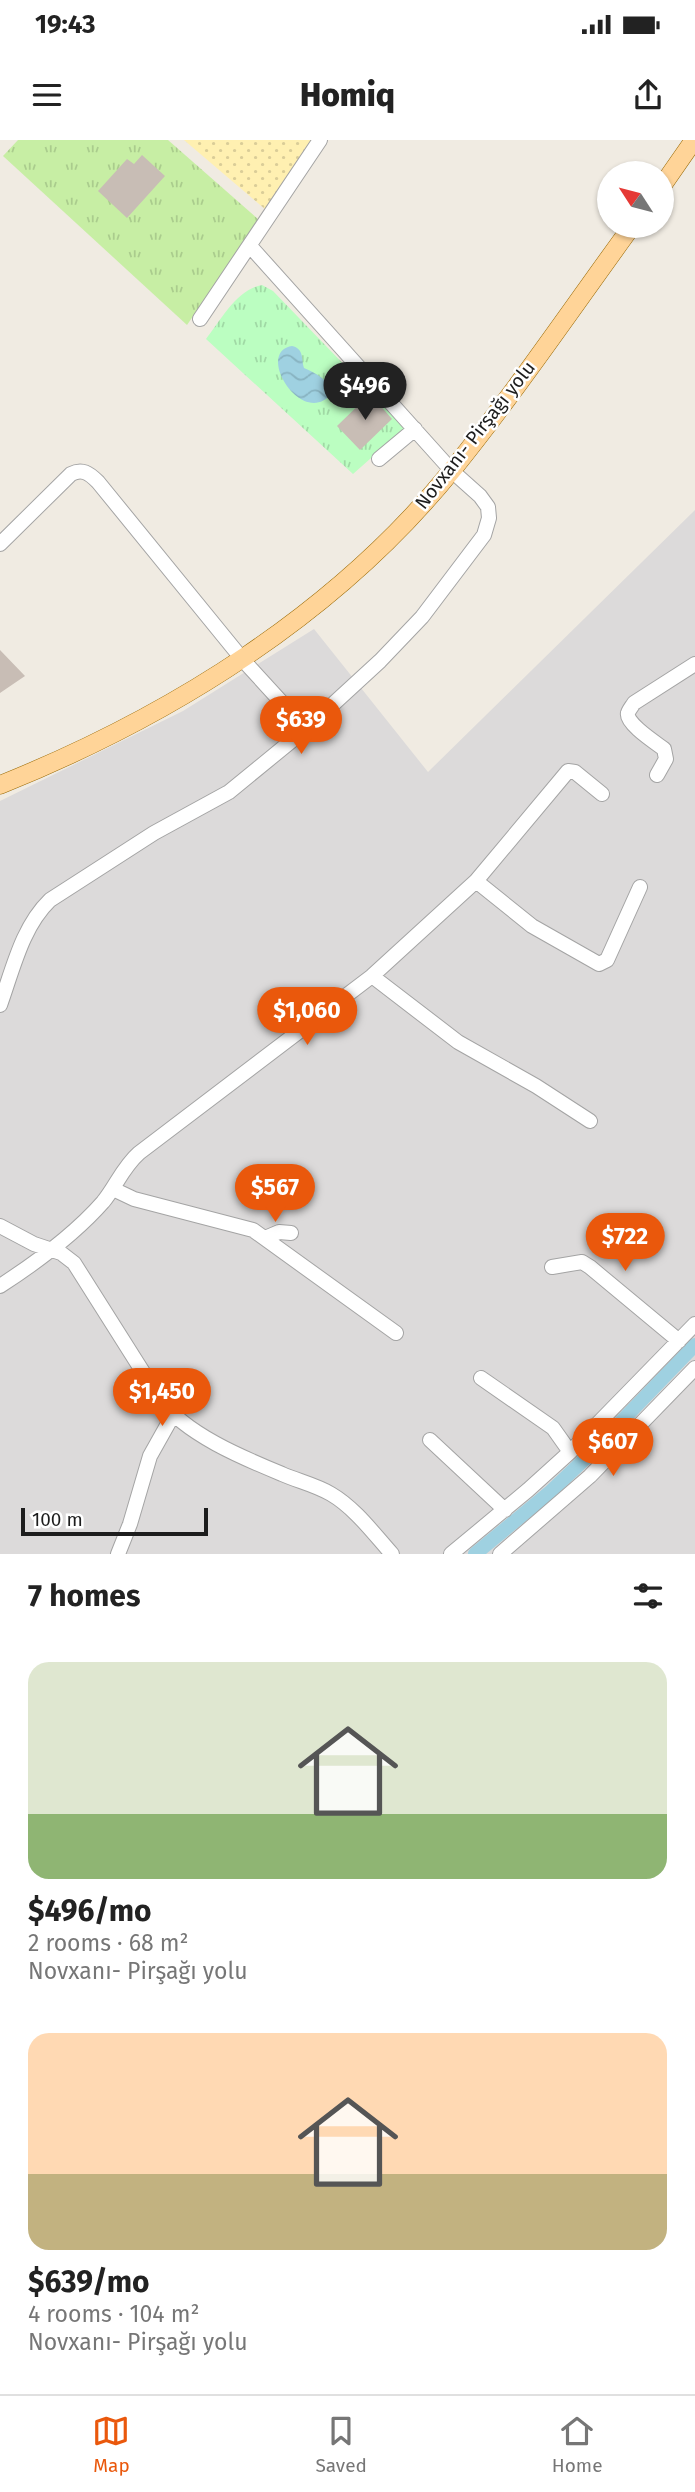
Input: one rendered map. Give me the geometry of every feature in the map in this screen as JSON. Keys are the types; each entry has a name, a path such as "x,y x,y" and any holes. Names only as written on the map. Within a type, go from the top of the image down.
{"main road":[{"path":"674,169 694,140"},
{"name":"Novxanı- Pirşağı yolu","path":"0,785 167,705 243,660 305,613 373,554 452,471 623,238"}],"street":[{"path":"200,319 320,140"},
{"path":"0,1005 38,911 50,900 154,833 229,792 306,729 380,662 422,617 484,535 489,518 488,507 480,496 452,471 250,246"},
{"path":"379,459 415,429"},
{"path":"0,544 71,474 85,471 98,482 243,660 306,729"},
{"path":"657,775 666,759 664,749 634,726 628,718 628,712 634,703 695,664"},
{"path":"0,1286 52,1250 100,1205 139,1153 373,976 476,881 568,771 575,772 602,793"},
{"path":"476,881 532,926 599,964 607,960 640,887"},
{"path":"373,976 458,1042 536,1086 590,1121"},
{"path":"113,1189 134,1199 253,1230 396,1333"},
{"path":"0,1226 34,1244 67,1256 82,1273 160,1399 173,1415 236,1453 338,1498 387,1552"},
{"path":"265,1238 279,1232 292,1233"},
{"path":"552,1267 582,1262 679,1340"},
{"path":"451,1554 570,1452 695,1324"},
{"path":"500,1554 590,1476 695,1368"},
{"path":"481,1378 553,1428 570,1452"},
{"path":"118,1554 150,1456 173,1415"},
{"path":"430,1440 505,1510"}],"shaded area":[{"path":"695,510 695,1554 0,1554 0,801 183,711 314,629 428,772"}],"green space":[{"path":"18,140 168,140 259,220 187,325 3,156"},
{"path":"262,285 273,291 405,428 353,474 206,339 237,299 245,292"}],"sand":[{"path":"184,140 312,140 266,210"}],"water":[{"path":"292,346 300,351 304,368 321,378 330,388 332,393 320,402 308,402 297,396 280,373 278,361 282,351"}],"building":[{"path":"142,155 165,176 127,218 98,191 127,159 134,164"},
{"path":"370,394 392,419 360,450 337,426"},
{"path":"0,650 25,676 0,693"}],"waterway":[{"path":"475,1554 549,1493 587,1457 695,1345"}]}
